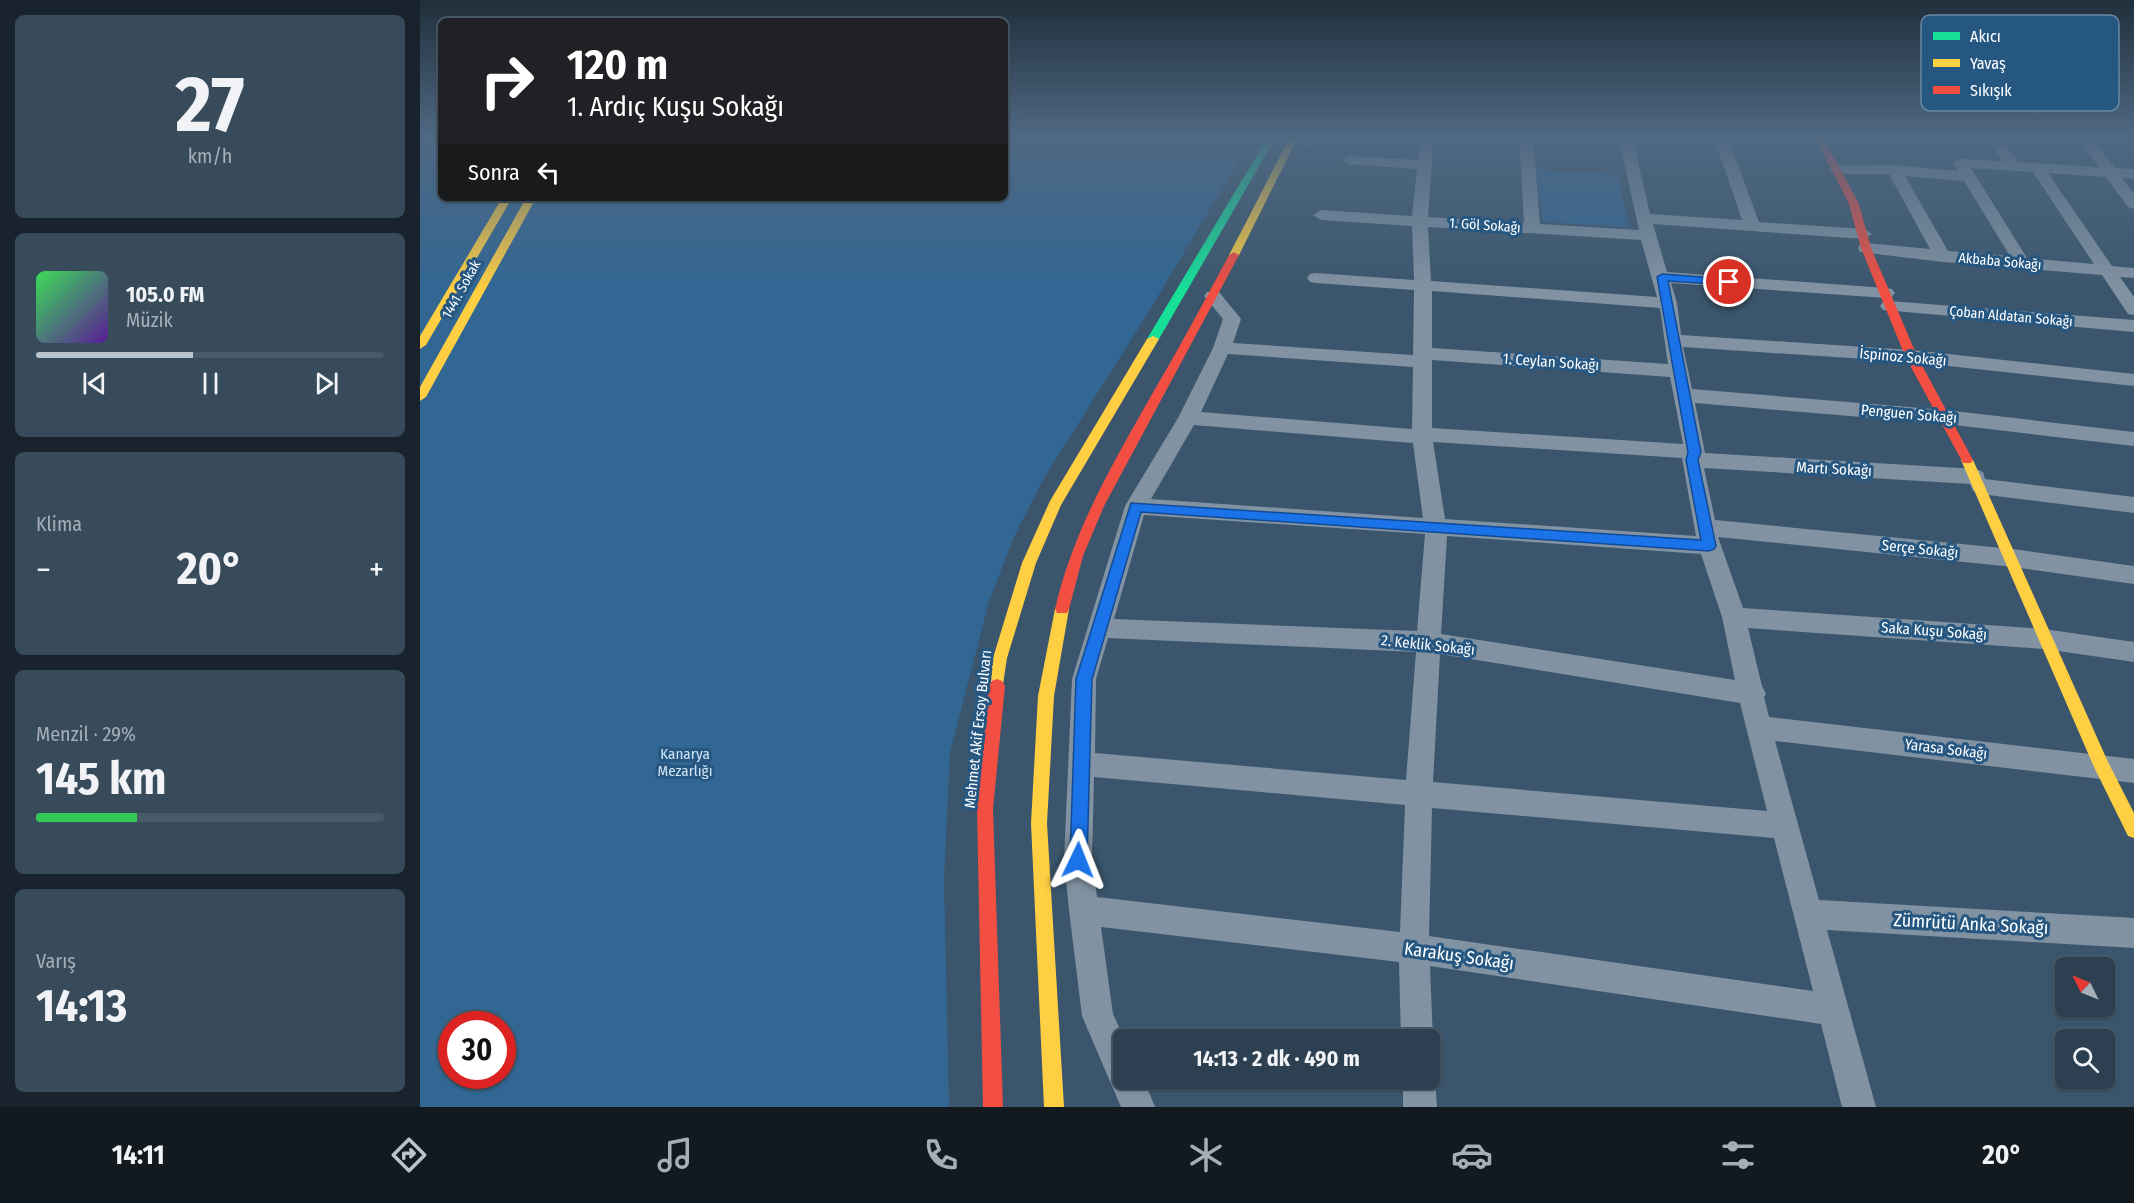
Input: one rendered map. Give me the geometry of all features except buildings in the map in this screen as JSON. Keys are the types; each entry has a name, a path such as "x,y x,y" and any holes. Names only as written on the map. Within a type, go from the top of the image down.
{"main road":[{"name":"Mehmet Akif Ersoy Bulvarı","path":"993,1107 985,809 1000,658 1029,563 1055,504 1242,187"},
{"path":"1054,1107 1039,823 1046,696 1066,585 1096,504 1213,296 1269,187"},
{"path":"1844,187 1911,356 1978,481 2013,558 2044,639 2102,767 2134,830"},
{"name":"1441. Sokak","path":"420,345 505,201"},
{"name":"1441. Sokak","path":"420,397 529,201"}],"street":[{"path":"1418,1029 1414,949 1419,794 1436,529 1423,435 1423,286 1420,221 1422,187"},
{"path":"1529,187 1532,228"},
{"path":"1638,187 1646,227 1668,303 1672,340 1707,536 1734,617 1753,694 1758,727 1859,1107"},
{"path":"1738,187 1752,225"},
{"path":"1903,187 1943,257"},
{"path":"1975,187 2022,263"},
{"path":"2050,187 2134,310"},
{"path":"2120,187 2134,204"},
{"name":"1. Göl Sokağı","path":"1321,215 1532,228 1646,227"},
{"name":"Akbaba Sokağı","path":"1646,227 1752,225 1865,241 1943,257 2134,273"},
{"name":"Çoban Aldatan Sokağı","path":"1662,277 2134,326"},
{"path":"1316,278 1668,303"},
{"path":"1113,1049 1098,1016 1078,860 1084,679 1136,506 1188,418 1222,348 1232,319 1213,296"},
{"name":"İspinoz Sokağı","path":"1672,340 1911,356 2134,380"},
{"name":"1. Ceylan Sokağı","path":"1222,348 1679,371"},
{"name":"Penguen Sokağı","path":"1683,395 1945,417 2134,439"},
{"name":"Martı Sokağı","path":"1188,418 1693,456 1978,481 2134,506"},
{"name":"Serçe Sokağı","path":"1136,506 1436,529 1707,536 2013,558 2134,575"},
{"name":"Saka Kuşu Sokağı","path":"1734,617 2044,639 2134,652"},
{"name":"2. Keklik Sokağı","path":"1101,628 1428,642 1753,694"},
{"name":"Yarasa Sokağı","path":"1758,727 2134,771"},
{"path":"1081,764 1785,826"},
{"name":"Karakuş Sokağı","path":"1084,910 1414,949 1833,1010"},
{"name":"Zümrütü Anka Sokağı","path":"1808,914 2134,933"},
{"path":"1131,1089 1138,1107"},
{"path":"1419,1089 1420,1107"}],"green space":[{"name":"Kanarya Mezarlığı","path":"420,187 438,187 438,201 1008,201 1008,187 1223,187 1146,316 1044,478 1013,539 989,602 950,752 944,879 949,1107 420,1107"},
{"path":"1538,187 1620,187 1629,227 1543,222"}],"traffic: fast":[{"path":"1153,339 1243,187"}],"traffic: slow":[{"path":"1234,255 1269,187"},
{"path":"420,345 505,201"},
{"path":"420,397 529,201"},
{"path":"997,686 1000,658 1029,563 1055,504 1153,339"},
{"path":"1967,460 2102,767 2134,830"},
{"path":"1054,1107 1039,823 1046,696 1062,609"}],"traffic: jam":[{"path":"1845,187 1854,204 1866,248 1911,356 1967,460"},
{"path":"1062,609 1076,556 1097,506 1234,255"},
{"path":"993,1107 985,809 997,686"}],"route":[{"path":"1078,860 1084,679 1136,506 1436,529 1709,546 1692,460 1695,452 1672,340 1668,303 1662,277 1729,282"}]}
